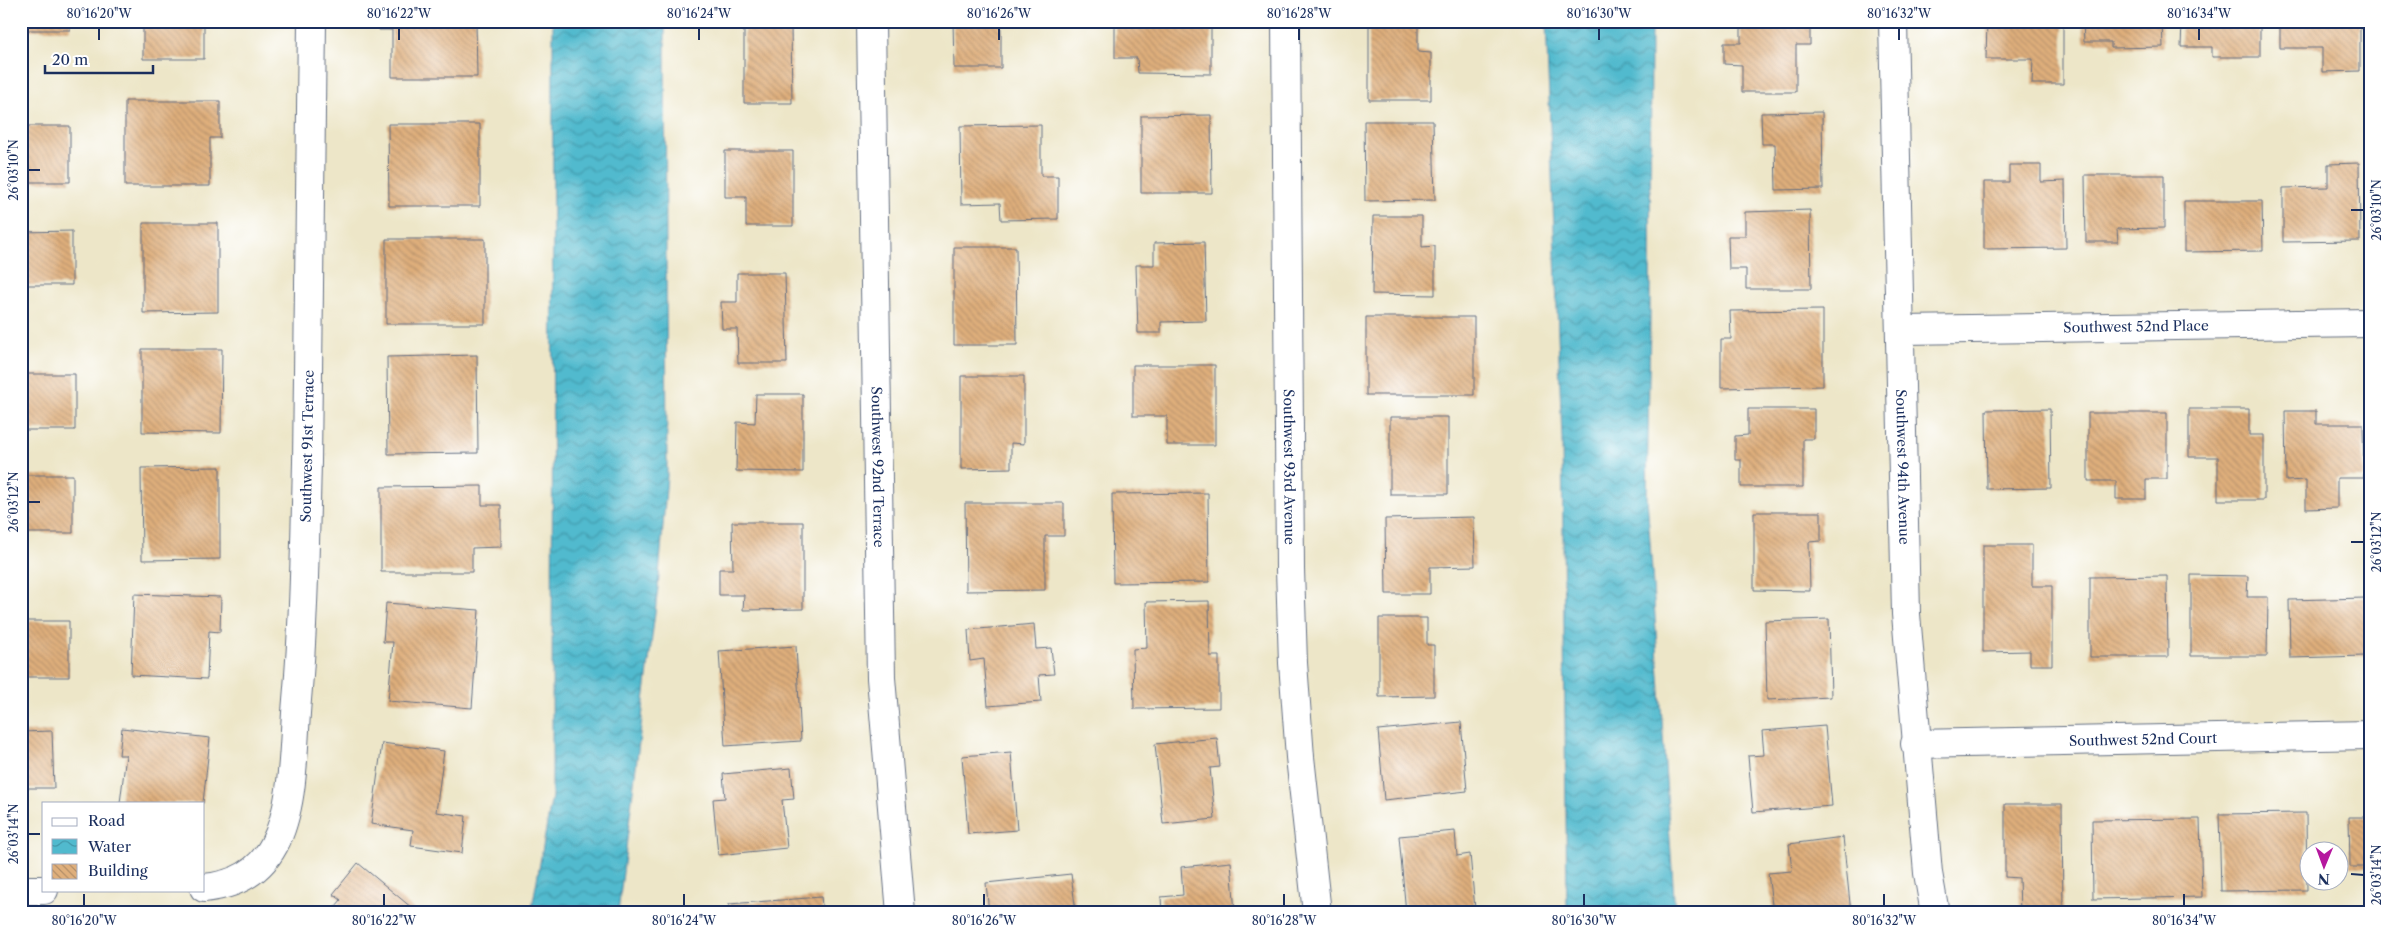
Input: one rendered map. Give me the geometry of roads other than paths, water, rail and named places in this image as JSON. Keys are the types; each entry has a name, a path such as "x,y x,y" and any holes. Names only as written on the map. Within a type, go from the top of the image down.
{"street":[{"name":"Southwest 91st Terrace","path":"205,888 221,886 242,879 260,866 275,844 283,822 289,793 302,644 309,352 312,21"},
{"name":"Southwest 92nd Terrace","path":"871,21 881,678 901,913"},
{"name":"Southwest 93rd Avenue","path":"1286,21 1290,569 1293,654 1301,766 1317,913"},
{"name":"Southwest 94th Avenue","path":"1894,21 1902,330 1906,614 1928,873 1935,913"},
{"name":"Southwest 52nd Place","path":"1902,330 2370,323"},
{"name":"Southwest 52nd Court","path":"1916,744 2370,735"},
{"path":"21,890 42,890"}],"water":[{"path":"553,21 665,21 667,476 658,588 618,913 531,913 552,796"},
{"path":"1546,21 1651,21 1650,319 1647,497 1675,913 1567,913 1562,439"}]}
